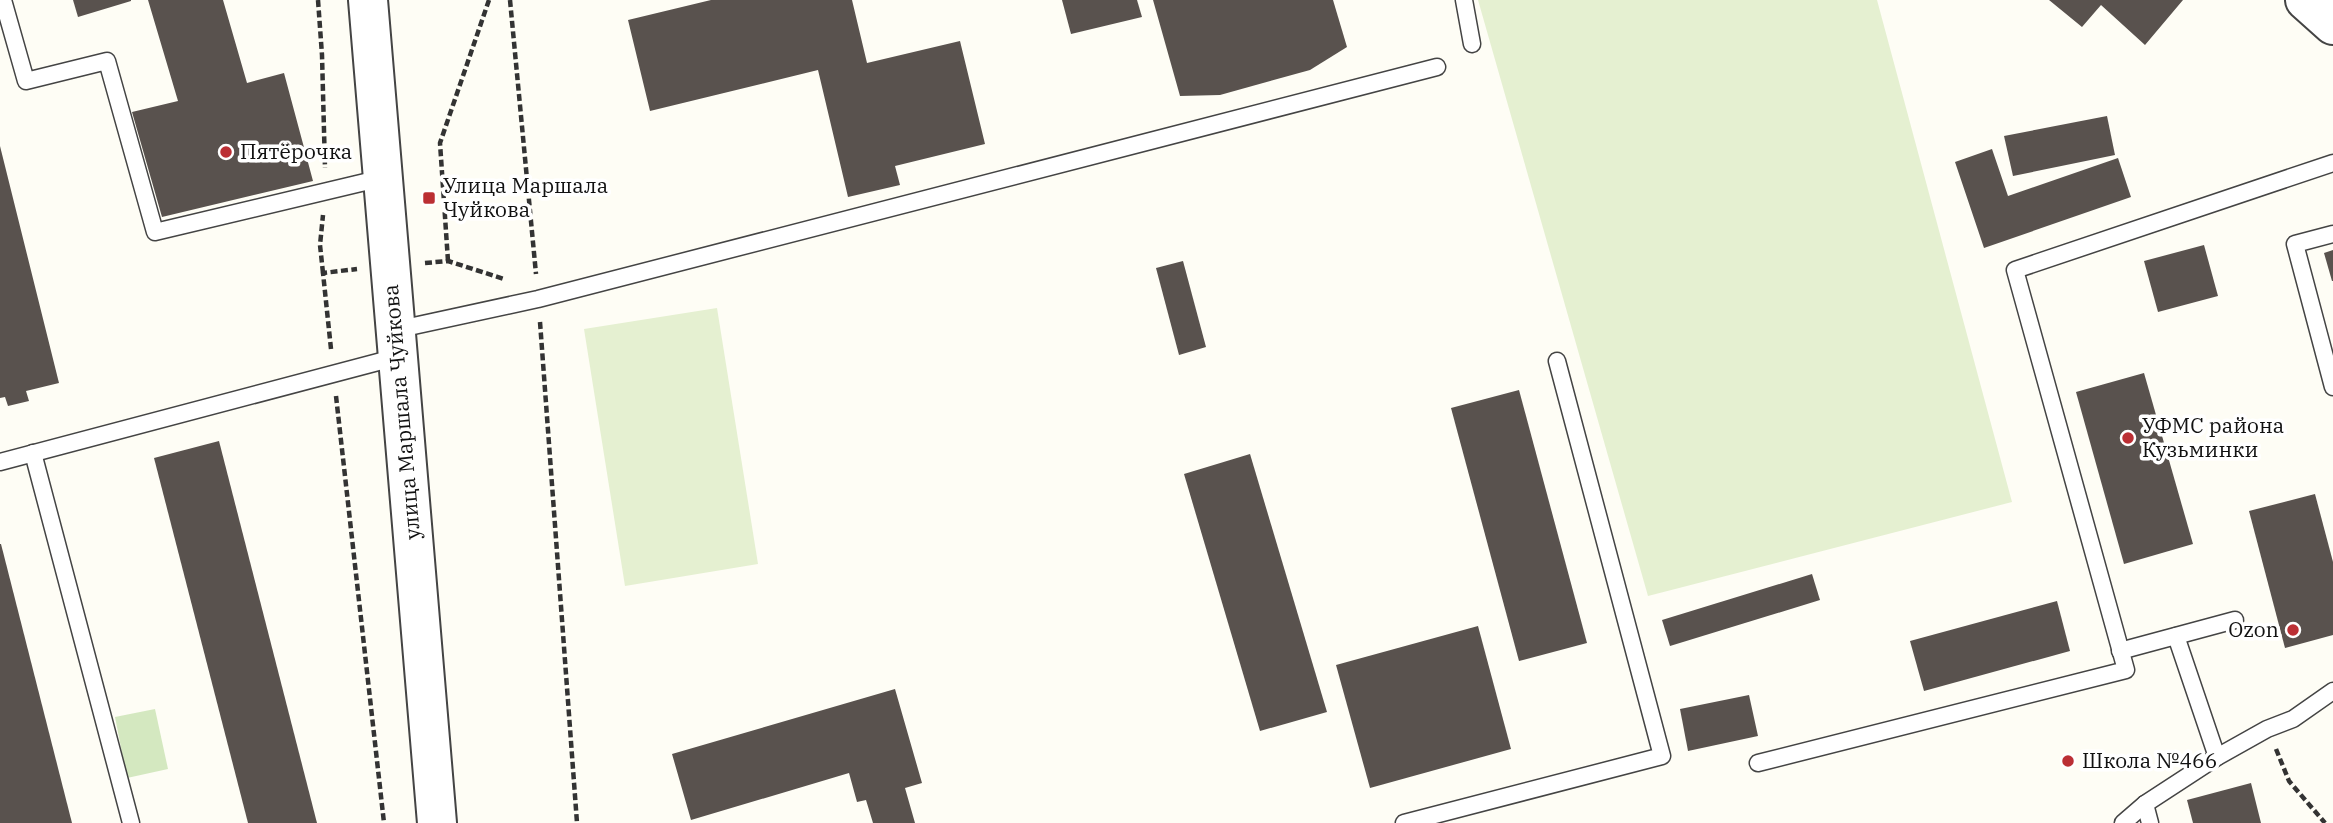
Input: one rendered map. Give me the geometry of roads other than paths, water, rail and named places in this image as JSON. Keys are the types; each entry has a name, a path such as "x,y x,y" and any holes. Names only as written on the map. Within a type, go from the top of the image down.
{"street":[{"name":"улица Маршала Чуйкова","path":"368,0 437,823"},
{"path":"2305,0 2333,25"}],"lane":[{"path":"4,0 26,81 107,61 155,232 382,178"},
{"path":"1464,0 1472,44"},
{"path":"0,462 333,372 396,343 538,294 1437,67"},
{"path":"1758,763 2126,670 2015,270 2333,163"},
{"path":"2333,234 2295,244 2333,387"},
{"path":"1404,823 1662,756 1557,361"},
{"path":"33,453 131,823"},
{"path":"2120,651 2235,620"},
{"path":"2176,636 2217,757"},
{"path":"2123,823 2145,804 2217,757 2267,729 2293,719 2333,691"},
{"path":"2145,804 2150,823"}],"place":[{"name":"Пятёрочка","path":"226,152"},
{"name":"Улица Маршала Чуйкова","path":"429,198"},
{"name":"УФМС района Кузьминки","path":"2128,438"},
{"name":"Ozon","path":"2293,630"},
{"name":"Школа №466","path":"2068,761"}]}
